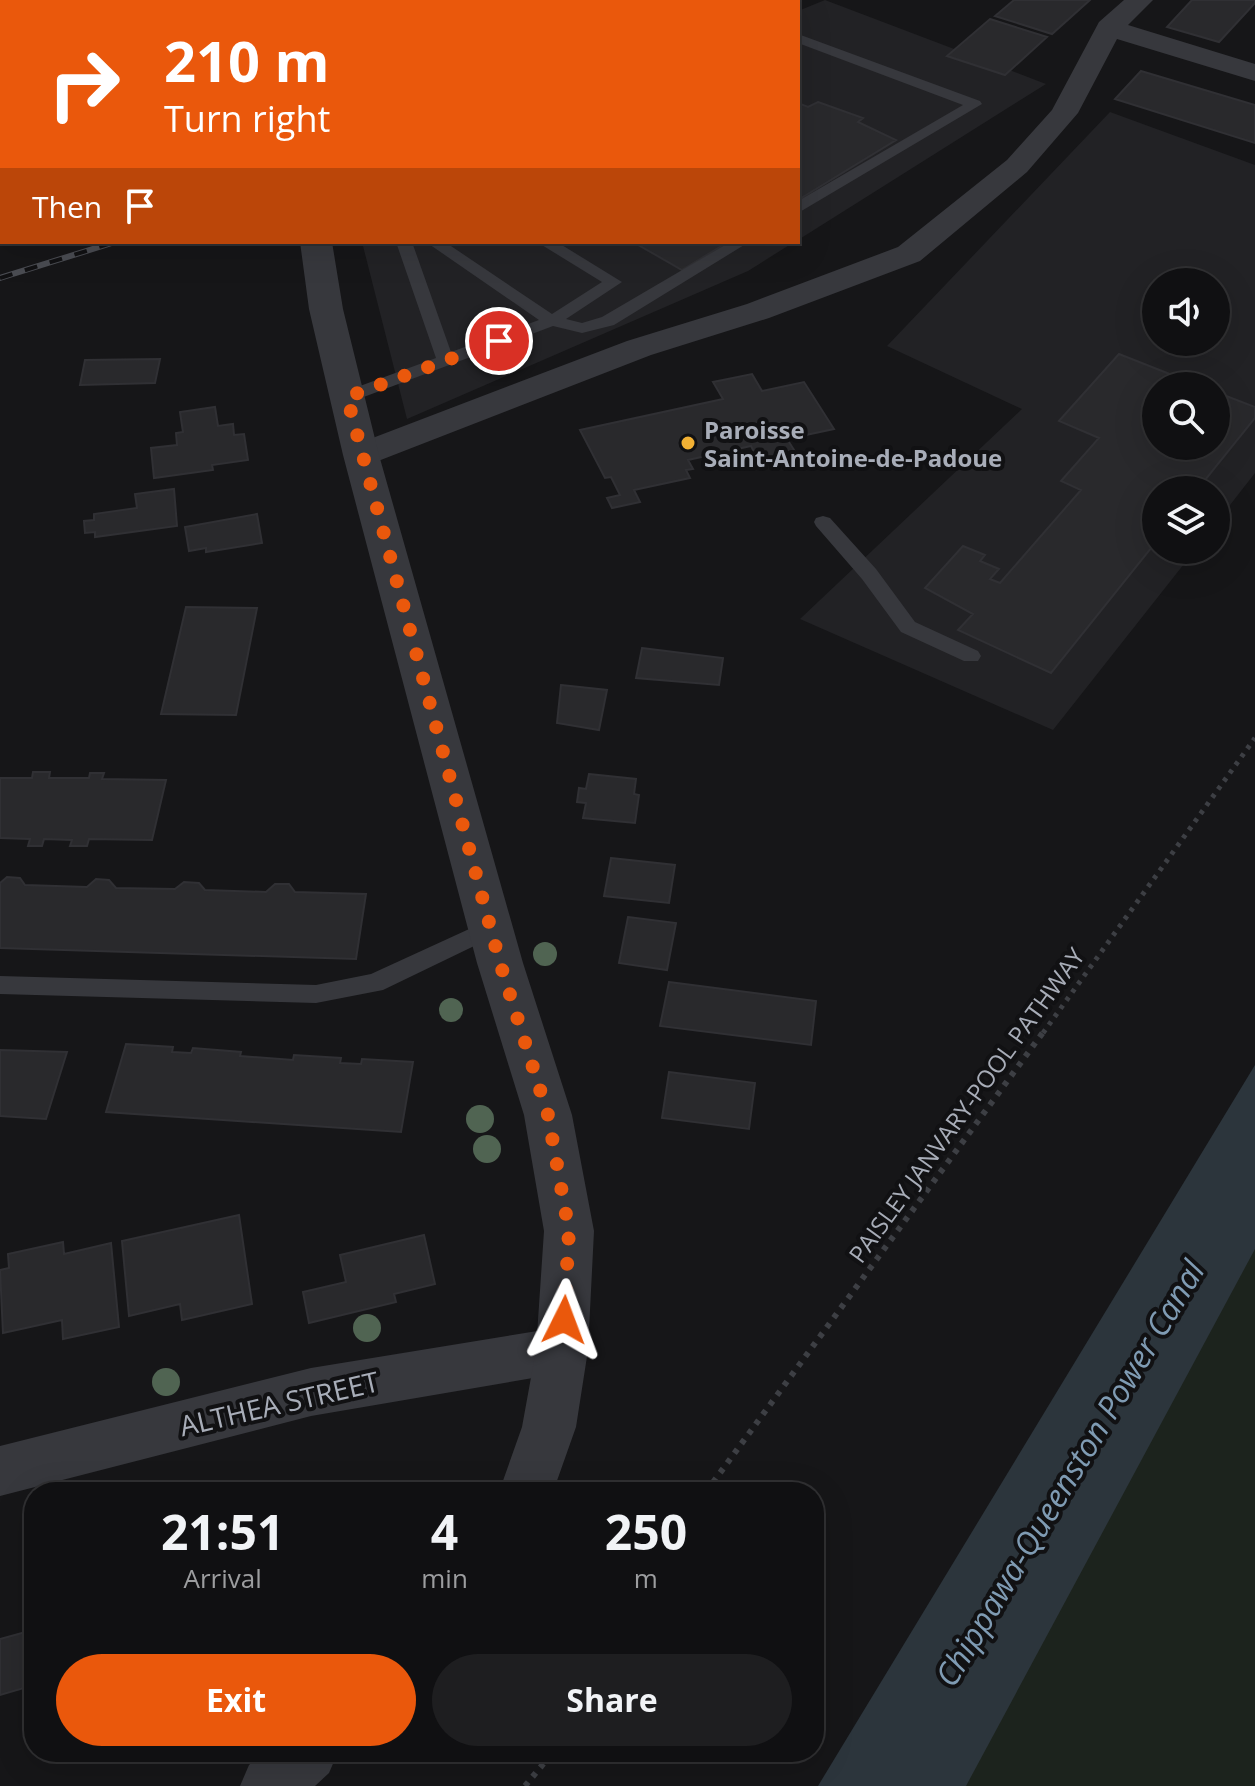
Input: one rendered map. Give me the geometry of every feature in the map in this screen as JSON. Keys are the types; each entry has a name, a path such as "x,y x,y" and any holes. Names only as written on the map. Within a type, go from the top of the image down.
{"street":[{"path":"361,455 639,348 758,311 909,254 1017,166 1064,113 1109,28 1140,0"},
{"path":"1109,28 1255,73"},
{"path":"316,244 326,309 361,455 491,928 548,1115 569,1231 562,1350 549,1427 530,1482"},
{"name":"ALTHEA STREET","path":"0,1471 311,1392 562,1350"},
{"path":"270,1786 297,1762"}],"lane":[{"path":"800,39 975,104 800,207"},
{"path":"405,244 446,361"},
{"path":"437,244 552,321 582,328 608,321 738,244"},
{"path":"347,397 552,321 614,282 548,244"},
{"path":"823,522 869,574 908,627 971,656"},
{"path":"0,985 316,994 375,983 491,928"}],"path":[{"name":"PAISLEY JANVARY-POOL PATHWAY","path":"713,1482 918,1207 1255,738"},
{"path":"525,1786 545,1762"}],"shaded area":[{"path":"825,0 1046,84 800,239 800,10"},
{"path":"1110,112 1255,165 1255,473 1230,505 1230,476 1142,476 1142,564 1184,564 1053,730 800,619 1022,409 887,346"},
{"path":"363,244 791,244 748,271 407,419"},
{"path":"1255,1203 1255,1786 917,1786"}],"water":[{"name":"Chippawa-Queenston Power Canal","path":"1255,1065 1255,1249 966,1786 818,1786"}],"building":[{"path":"1014,0 1090,0 1052,34 995,16"},
{"path":"1192,0 1255,0 1255,3 1219,42 1167,27"},
{"path":"990,19 1047,37 1005,75 947,56"},
{"path":"1141,71 1255,105 1255,143 1115,99"},
{"path":"818,102 863,118 858,122 896,140 800,199 800,104 808,107"},
{"path":"636,244 725,244 682,270"},
{"path":"1119,354 1165,372 1142,372 1142,460 1221,460 1208,476 1142,476 1142,559 1051,673 958,630 973,614 925,588 963,546 985,555 980,561 999,569 990,579 1000,583 1081,490 1061,481 1099,438 1059,421"},
{"path":"160,359 155,383 80,385 85,360"},
{"name":"Paroisse Saint-Antoine-de-Padoue","path":"752,374 762,391 804,382 834,429 787,439 798,456 761,465 751,446 688,460 693,469 686,470 690,478 634,490 640,502 612,508 607,498 620,495 611,477 605,478 580,430 723,399 713,382"},
{"path":"1230,397 1255,407 1255,418 1230,449"},
{"path":"215,407 218,426 233,424 234,435 244,434 248,460 212,465 213,470 154,478 151,448 177,445 176,433 183,432 180,412"},
{"path":"174,489 177,526 95,537 95,532 85,533 84,521 94,520 94,514 137,508 135,494"},
{"path":"257,514 262,543 206,552 206,548 189,551 185,527"},
{"path":"186,607 257,608 236,715 161,714"},
{"path":"642,648 723,658 719,685 636,678"},
{"path":"561,685 607,690 599,730 557,723"},
{"path":"33,772 50,772 49,778 89,778 90,773 104,773 102,779 166,780 152,840 89,839 87,846 70,846 72,840 44,839 42,846 28,846 30,839 0,838 0,778 32,778"},
{"path":"589,774 636,779 634,794 639,795 635,823 583,818 586,803 577,802 579,788 586,789"},
{"path":"611,858 675,865 669,903 604,896"},
{"path":"7,877 20,878 25,885 87,887 96,879 109,880 116,888 175,889 184,882 199,883 205,890 266,892 275,884 289,884 295,892 366,894 356,959 0,948 0,883"},
{"path":"628,917 676,923 667,970 619,963"},
{"path":"669,982 816,1001 811,1045 660,1026"},
{"path":"126,1044 173,1047 172,1052 191,1053 193,1048 293,1060 294,1055 341,1058 340,1063 361,1064 362,1059 413,1062 401,1132 106,1112"},
{"path":"0,1050 67,1052 46,1119 0,1116"},
{"path":"669,1072 755,1083 749,1129 662,1118"},
{"path":"239,1215 252,1304 182,1320 180,1304 129,1316 122,1241"},
{"path":"424,1235 435,1284 394,1294 396,1302 309,1323 303,1292 346,1282 340,1255"},
{"path":"63,1242 64,1254 111,1243 119,1327 63,1339 62,1320 3,1333 0,1270 9,1268 8,1254"},
{"path":"24,1632 24,1688 0,1695 0,1639"}],"railway":[{"path":"0,278 109,244"}],"place":[{"name":"Paroisse Saint-Antoine-de-Padoue","path":"688,443"}],"route":[{"path":"499,341 347,397 500,963 548,1115 569,1231 564,1320"}]}
